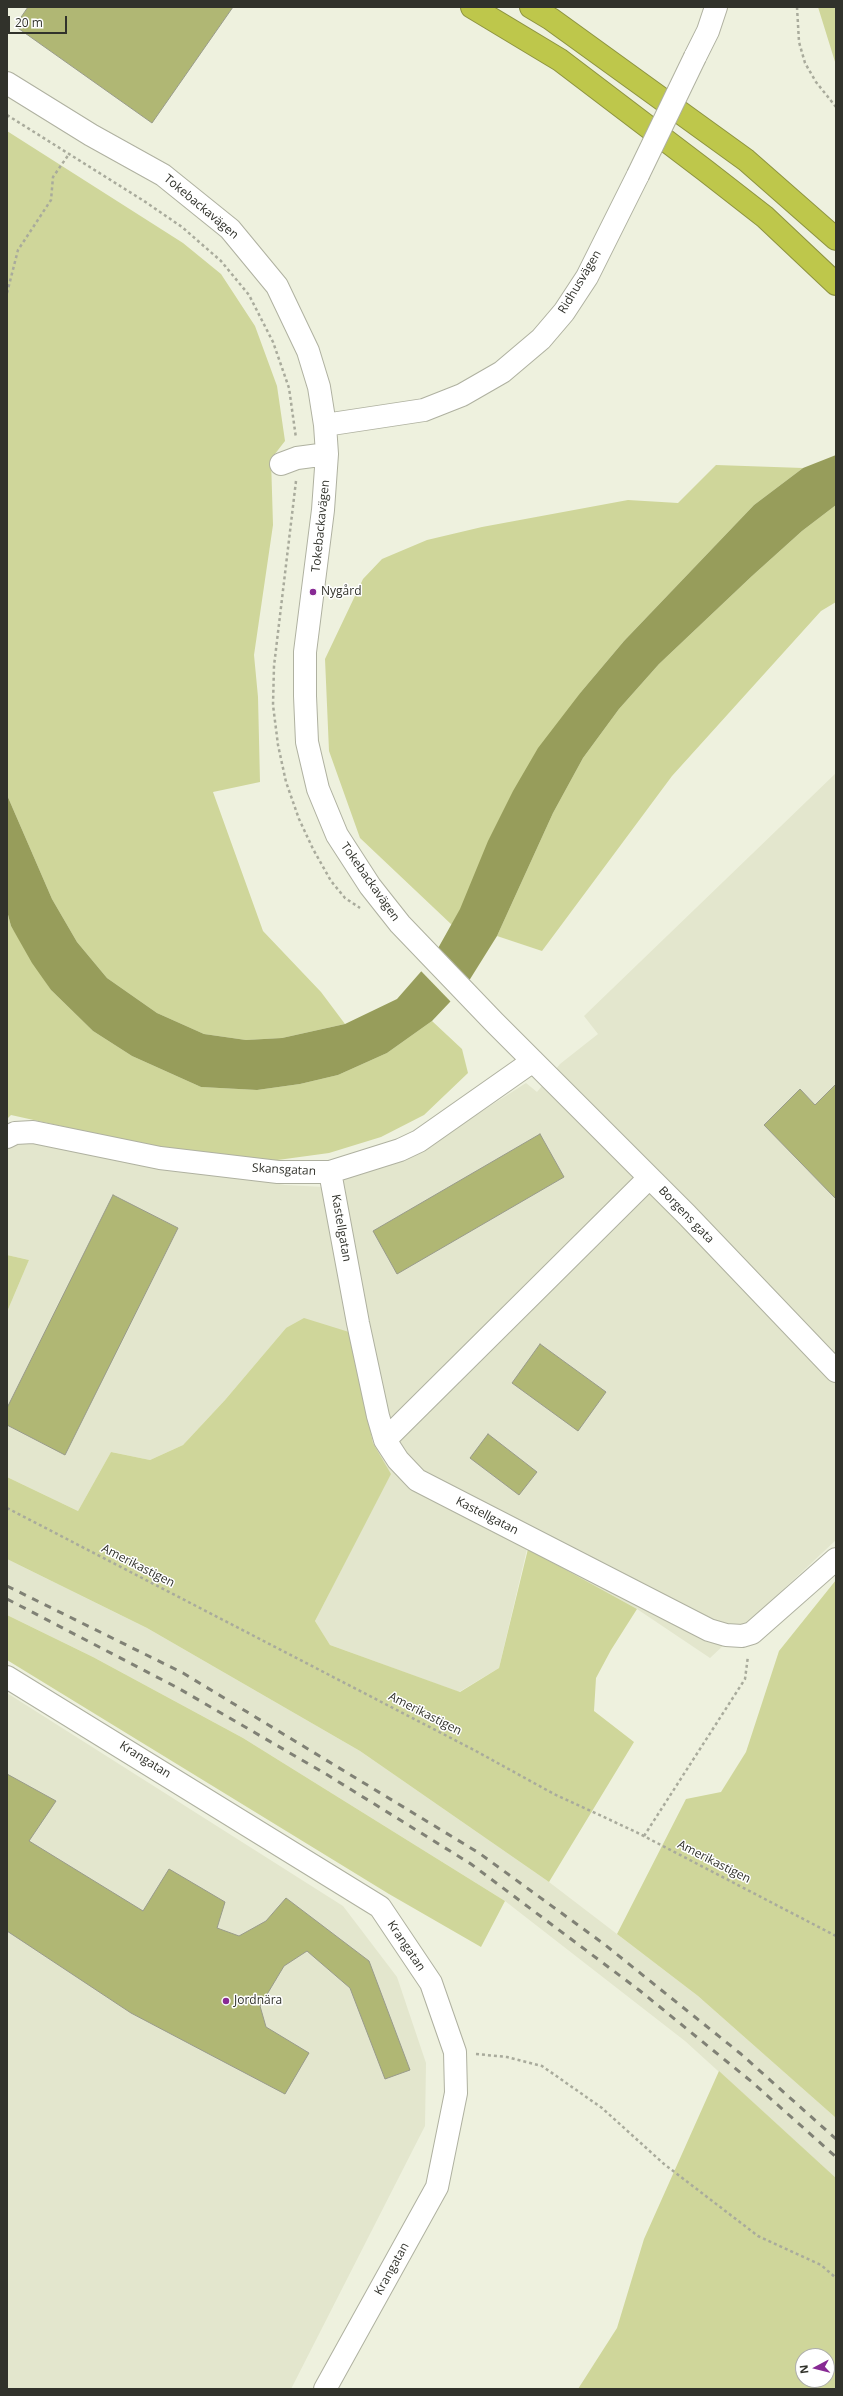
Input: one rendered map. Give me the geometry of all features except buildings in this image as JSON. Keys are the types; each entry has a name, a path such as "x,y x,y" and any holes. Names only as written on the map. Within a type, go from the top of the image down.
{"highway":[{"path":"472,7 560,60 706,171 765,217 836,284"},
{"path":"531,7 551,19 746,160 836,239"}],"street":[{"name":"Ridhusvägen","path":"325,426 424,410 462,395 502,372 541,339 564,312 586,277 638,175 708,31 716,7"},
{"name":"Tokebackavägen","path":"7,83 163,176 230,228 277,286 308,351 319,387 325,426 327,454 323,510 305,652 307,742 318,789 337,835 370,886 400,924 533,1061"},
{"path":"289,461 327,454"},
{"name":"Skansgatan","path":"7,1137 15,1134 33,1132 160,1158 278,1172 330,1172 400,1150 419,1141 533,1061"},
{"name":"Borgens gata","path":"533,1061 836,1371"},
{"name":"Kastellgatan","path":"330,1172 369,1378 385,1440 398,1460 417,1480 709,1630 726,1635 742,1636 752,1633"},
{"path":"385,1440 649,1178"},
{"path":"752,1633 836,1560"},
{"name":"Krangatan","path":"7,1677 119,1744 380,1907 431,1983 455,2052 456,2093 437,2187 325,2389"}],"path":[{"path":"797,7 799,42 805,63 816,82 836,107"},
{"path":"7,115 182,226 221,262 249,295 273,342 289,388 296,425 289,461"},
{"path":"7,293 18,250 51,200 53,177 69,154"},
{"name":"Amerikastigen","path":"7,1508 474,1750 554,1794 644,1836 836,1936"},
{"path":"644,1836 744,1679 752,1633"},
{"path":"455,2052 508,2057 542,2066 602,2108 664,2164 758,2236 821,2265 836,2278"}],"shaded area":[{"path":"818,7 836,7 836,65"},
{"path":"7,131 183,243 221,274 255,326 277,386 285,441 271,459 273,525 254,655 258,697 260,782 213,792 263,931 321,992 345,1024 282,1038 246,1040 204,1034 157,1013 107,978 77,942 52,899 7,795"},
{"path":"836,455 836,505 802,531 752,576 659,664 619,709 583,758 553,813 497,936 467,984 432,1021 387,1053 338,1075 300,1084 257,1090 201,1087 132,1056 93,1031 51,990 32,963 11,926 7,911 7,795 52,899 77,942 107,978 157,1013 204,1034 246,1040 282,1038 345,1024 397,999 432,959 460,909 488,841 513,791 538,748 581,692 624,641 754,505 803,468"},
{"path":"716,465 803,468 754,505 624,641 581,692 452,925 360,838 329,751 325,659 363,579 382,559 427,540 482,527 628,500 678,503"},
{"path":"836,505 836,602 821,611 672,776 542,951 497,936 553,813 583,758 619,709 659,664 752,576 802,531"},
{"path":"836,773 836,1540 710,1658 637,1609 527,1549 499,1668 459,1692 330,1645 315,1621 390,1474 373,1443 349,1332 286,1328 225,1400 183,1445 150,1460 111,1452 78,1511 7,1477 7,1312 29,1260 7,1255 7,1144 26,1137 285,1185 324,1187 429,1145 526,1083 537,1092 560,1064 598,1034 584,1016"},
{"path":"7,911 11,926 51,990 93,1031 132,1056 201,1087 257,1090 300,1084 338,1075 387,1053 432,1021 462,1049 468,1073 424,1115 381,1137 329,1153 263,1162 147,1145 11,1115 7,1119"},
{"path":"7,1255 29,1260 7,1312"},
{"path":"304,1318 349,1332 373,1443 391,1474 315,1621 330,1645 460,1692 499,1668 528,1549 637,1609 611,1650 596,1678 594,1711 634,1742 549,1882 360,1751 147,1628 7,1559 7,1477 78,1511 111,1452 150,1460 183,1445 225,1400 286,1328"},
{"path":"7,1559 147,1628 360,1751 549,1882 698,1996 836,2118 836,2178 685,2041 505,1901 243,1738 93,1657 7,1615"},
{"path":"836,1580 836,2118 698,1996 617,1934 686,1799 721,1792 746,1752 779,1651"},
{"path":"7,1615 93,1657 243,1738 505,1901 481,1947 389,1894 7,1660"},
{"path":"7,1693 343,1906 397,1977 426,2063 425,2126 291,2389 7,2389"},
{"path":"719,2071 836,2178 836,2389 578,2389 617,2328 644,2239"}],"pier":[{"path":"437,946 471,981 452,1003 420,970"}],"railway":[{"path":"7,1586 183,1673 479,1853 604,1944 741,2054 836,2139"},
{"path":"7,1599 178,1688 326,1774 471,1864 639,1990 752,2082 836,2157"}],"place":[{"name":"Nygård","path":"313,592"},
{"name":"Jordnära","path":"226,2001"}]}
